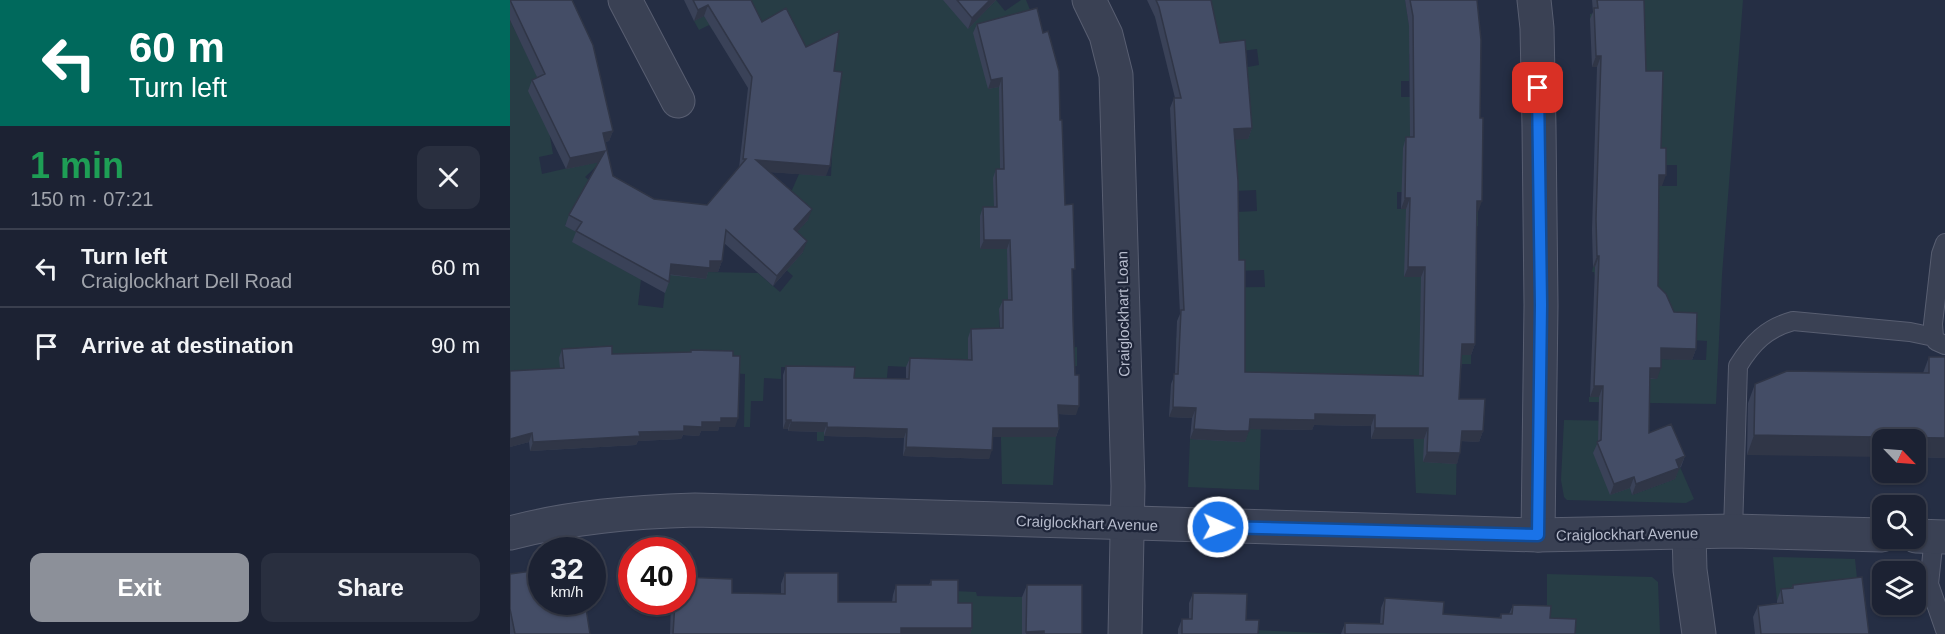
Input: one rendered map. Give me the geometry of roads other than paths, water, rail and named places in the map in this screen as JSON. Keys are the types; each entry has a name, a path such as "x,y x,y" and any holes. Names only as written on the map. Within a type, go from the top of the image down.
{"street":[{"path":"625,0 678,100"},
{"name":"Craiglockhart Loan","path":"1089,0 1106,35 1116,75 1128,486 1125,634"},
{"path":"1534,0 1537,28 1541,305 1538,535"},
{"name":"Craiglockhart Avenue","path":"510,533 565,521 616,514 695,510 1538,535 1733,531 1872,535"},
{"path":"1689,533 1690,570 1699,634"}],"lane":[{"path":"1939,341 1933,324 1941,254 1945,243"},
{"path":"1733,531 1738,366 1747,351 1762,335 1775,327 1793,321 1910,332 1939,341"},
{"path":"1932,537 1929,584 1945,630"}]}
